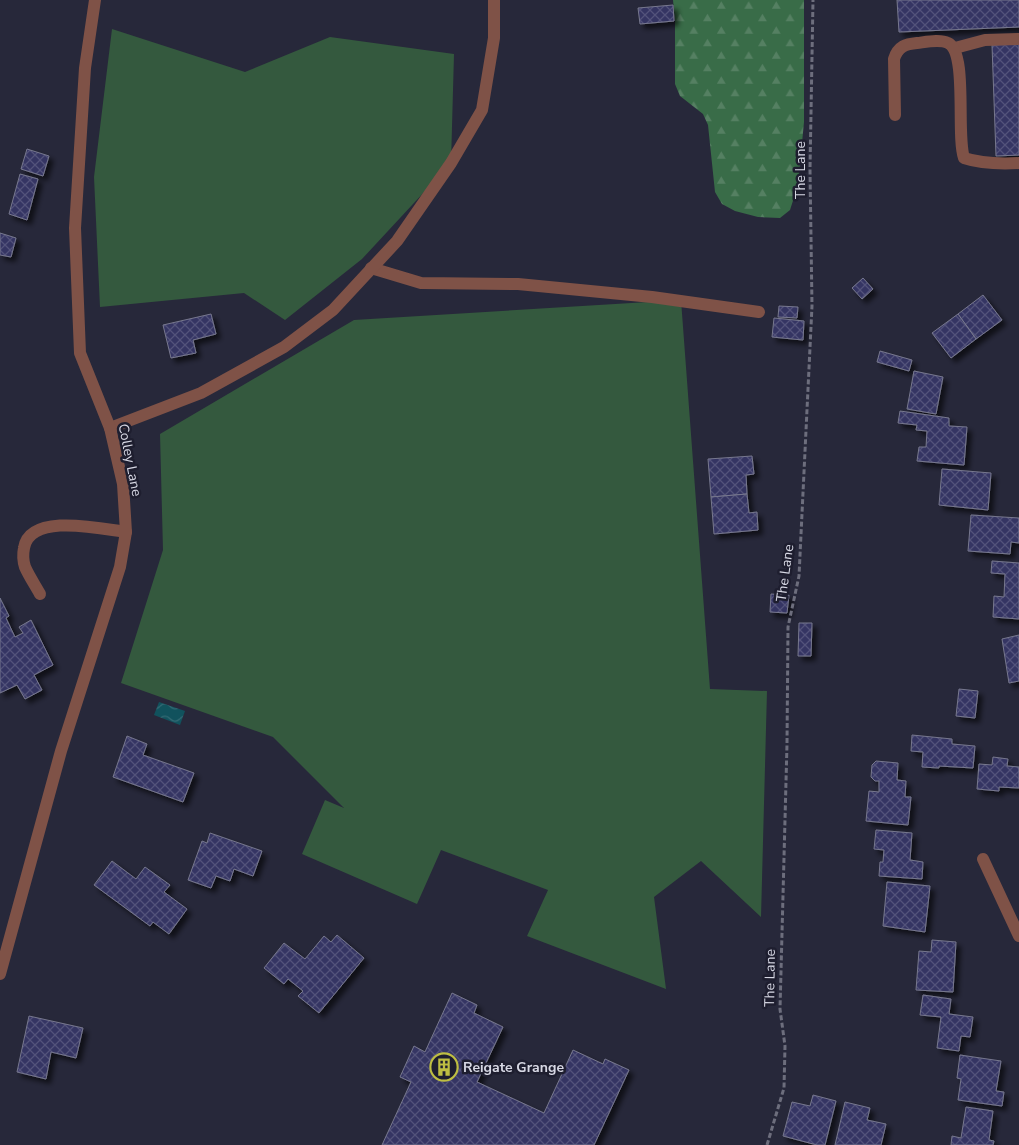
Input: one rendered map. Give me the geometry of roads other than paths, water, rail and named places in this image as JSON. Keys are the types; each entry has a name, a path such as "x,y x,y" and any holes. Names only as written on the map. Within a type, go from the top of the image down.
{"street":[{"name":"Colley Lane","path":"0,974 60,751 120,567 126,532 123,484 110,428 80,353 75,228 84,68 96,0"},
{"path":"110,428 201,393 284,347 333,310 397,241 451,163 482,110 494,38 494,0"},
{"path":"956,48 985,40 1019,39"},
{"path":"895,115 894,58 896,51 906,44 934,41 948,42 956,48 960,65 960,138 964,158 975,162 1019,164"},
{"path":"371,268 421,283 518,284 652,297 759,312"},
{"path":"40,594 24,565 24,544 30,536 40,529 67,525 126,532"},
{"path":"983,859 1019,936"}],"water":[{"path":"159,702 185,711 180,725 154,715"}],"place":[{"name":"Reigate Grange","path":"444,1067"}]}
